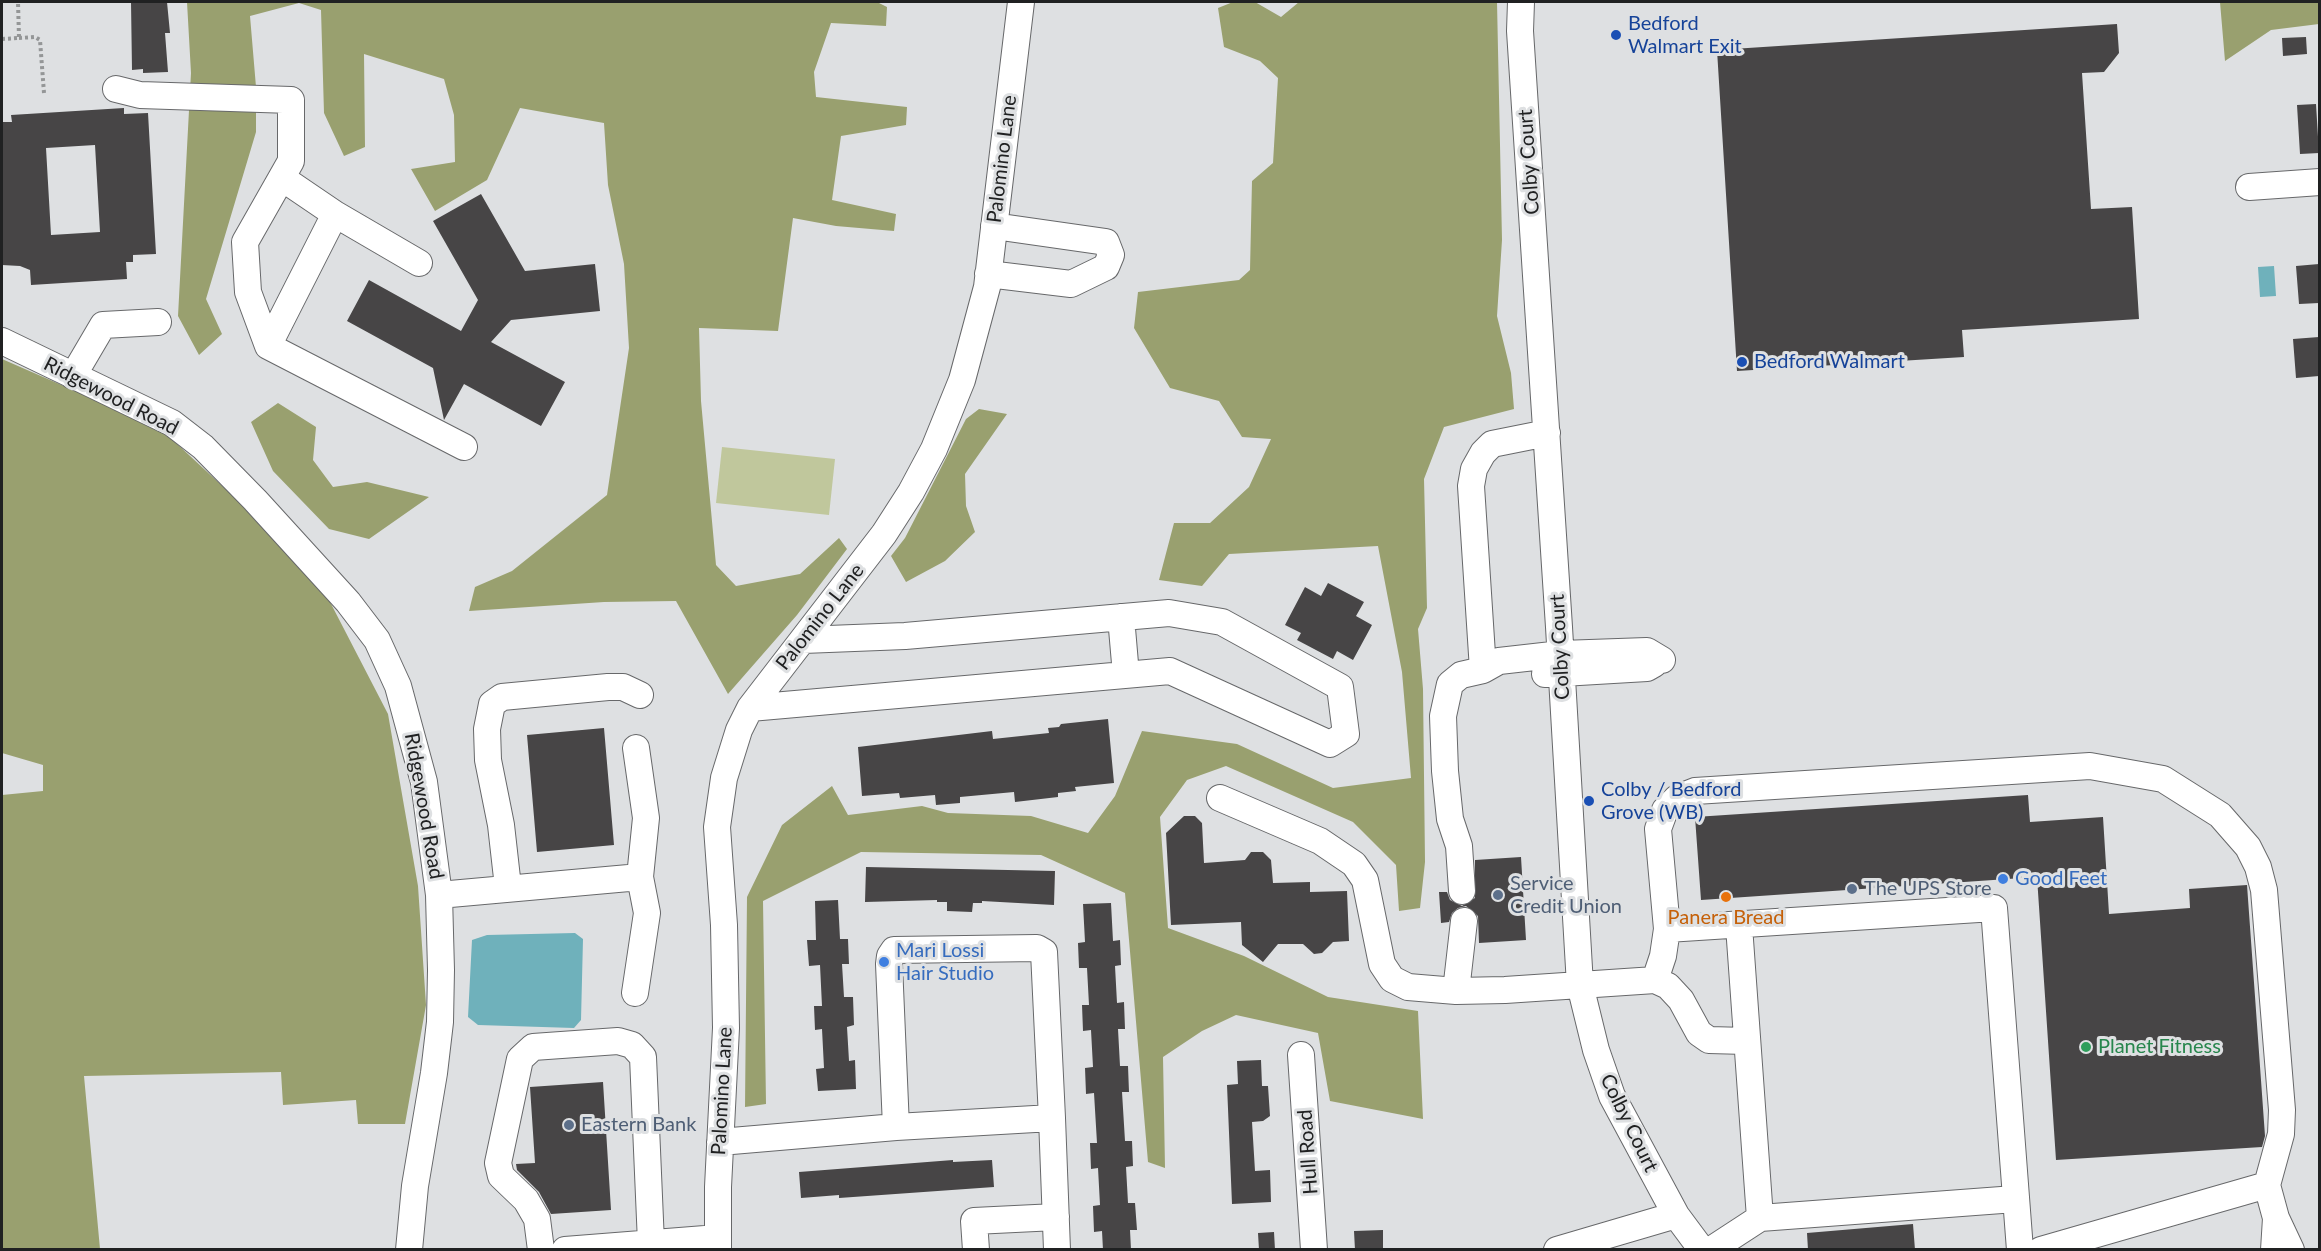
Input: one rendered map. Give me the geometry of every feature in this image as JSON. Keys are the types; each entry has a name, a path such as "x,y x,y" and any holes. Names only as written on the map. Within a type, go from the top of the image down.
{"street":[{"name":"Palomino Lane","path":"718,1244 726,1028 724,925 717,827 723,778 730,753 750,708 884,534 934,449 970,357 988,274 1021,2"},
{"name":"Colby Court","path":"1521,2 1521,58 1547,433 1580,985 1596,1050 1612,1096 1676,1215 1702,1250"},
{"path":"116,89 140,95 291,100 291,161 245,242 248,292 268,346 464,447"},
{"path":"282,178 335,214 419,263"},
{"path":"2249,188 2319,182"},
{"path":"268,346 335,214"},
{"path":"988,274 1071,284 1106,267 1111,255 1106,243 994,226"},
{"path":"73,375 103,325 158,322"},
{"name":"Ridgewood Road","path":"2,341 172,423 203,447 317,568 377,640 398,686 413,734 424,782 439,895 440,1022 415,1186 409,1250"},
{"path":"1483,670 1471,486 1474,469 1483,453 1492,444 1547,433"},
{"path":"750,708 1170,671 1330,744 1346,734 1340,687 1222,622 1168,612 905,636 803,640"},
{"path":"1121,617 1126,675"},
{"path":"1462,891 1459,846 1450,819 1443,716 1450,684 1461,675 1483,670 1500,674 1561,664"},
{"path":"508,887 501,825 488,760 487,729 492,704 502,697 608,687 623,687 640,695"},
{"path":"635,993 647,913 640,877 646,818 636,748"},
{"path":"1655,980 1663,956 1667,930 1659,829 1665,810 1677,798 1695,791 2090,766 2163,778 2220,815 2248,847 2258,867 2264,890 2282,1110 2281,1134 2267,1185 2276,1218 2291,1250"},
{"path":"1220,798 1320,841 1354,864 1365,880 1382,964 1392,979 1408,987 1456,991 1655,980 1668,986 1681,1000 1699,1033 1709,1040 1746,1041"},
{"path":"439,895 508,887 535,887 640,877"},
{"path":"1667,930 1994,908 2020,1250"},
{"path":"1456,991 1464,921"},
{"path":"1739,926 1760,1218"},
{"path":"896,1127 889,964 894,950 1037,948 1044,952 1057,1250"},
{"path":"541,1250 537,1219 526,1200 501,1176 498,1163 520,1059 532,1047 618,1041 632,1045 643,1057 651,1243"},
{"name":"Hull Road","path":"1301,1055 1314,1250"},
{"path":"720,1142 896,1127 1052,1118"},
{"path":"2041,1250 2267,1185"},
{"path":"1711,1250 1760,1218 2015,1199"},
{"path":"1557,1250 1676,1215"},
{"name":"Colby Court","path":"1676,1215 1683,1250"},
{"path":"976,1250 974,1221 1056,1217"},
{"path":"2274,1250 2276,1218"},
{"path":"565,1250 651,1243 718,1244"}],"path":[{"path":"18,2 19,38"},
{"path":"2,39 35,38 40,40 44,93"}],"green space":[{"path":"187,2 877,2 887,7 886,26 831,23 814,72 816,97 907,107 906,125 841,136 832,200 896,214 894,231 836,226 793,218 778,331 699,328 701,401 716,565 736,586 800,574 839,538 847,549 797,615 728,694 676,601 604,602 469,611 475,587 512,571 607,495 629,348 624,264 608,185 604,123 520,108 487,180 435,211 411,169 455,162 454,115 444,79 364,54 365,147 344,156 324,113 321,10 299,3 250,16 256,87 256,132 206,299 222,334 199,355 178,316 191,73"},
{"path":"1233,2 1255,2 1281,17 1299,2 1497,2 1502,240 1497,316 1511,373 1514,409 1444,427 1424,479 1427,608 1418,629 1423,689 1425,862 1420,908 1399,911 1396,865 1353,822 1226,766 1187,780 1160,817 1168,928 1244,956 1328,997 1418,1011 1423,1119 1330,1101 1318,1033 1236,1015 1202,1031 1163,1057 1165,1168 1148,1162 1125,893 1041,855 861,852 763,901 766,1104 745,1107 747,897 782,825 832,786 848,815 922,806 948,813 1031,816 1088,833 1115,796 1142,731 1237,744 1333,788 1411,778 1402,672 1378,546 1229,554 1202,586 1159,580 1174,523 1210,523 1249,487 1271,439 1242,437 1219,401 1170,388 1134,328 1138,292 1239,280 1250,270 1252,181 1273,163 1278,78 1260,61 1224,47 1218,8"},
{"path":"2220,2 2319,2 2319,24 2271,30 2225,61"},
{"path":"2,359 160,428 233,496 329,600 388,714 418,886 426,1005 405,1124 358,1124 356,1100 283,1105 281,1072 84,1076 100,1249 2,1249 2,795 43,791 43,765 2,753"},
{"path":"278,403 316,427 313,460 333,487 367,482 429,497 369,539 329,529 273,471 251,422"},
{"path":"979,409 1007,414 965,474 966,506 975,532 945,561 906,582 891,556 905,538 966,419"},
{"path":"722,447 835,459 829,515 716,503"}],"water":[{"path":"2274,266 2276,296 2260,297 2258,267"},
{"path":"575,933 583,939 581,1020 574,1028 478,1025 468,1017 472,940 487,935"}],"building":[{"path":"131,2 167,2 170,33 165,33 168,72 143,73 143,69 132,70"},
{"path":"2117,24 2119,53 2104,72 2082,73 2091,209 2132,207 2139,319 1962,330 1964,357 1737,371 1717,50"},
{"path":"2306,37 2307,54 2283,56 2282,38"},
{"path":"2316,104 2319,153 2300,154 2297,105"},
{"path":"124,108 124,114 148,113 156,254 133,255 133,262 126,262 127,279 31,285 30,270 20,266 2,265 2,122 12,122 11,115","holes":["95,145 100,232 51,235 46,148"]},
{"path":"481,194 525,271 595,264 600,311 511,320 491,342 565,382 541,426 464,384 444,420 433,368 347,321 369,280 461,331 478,300 433,221"},
{"path":"2319,264 2319,303 2299,304 2296,266"},
{"path":"2319,337 2319,376 2296,378 2293,339"},
{"path":"1328,583 1364,602 1356,616 1372,625 1353,660 1337,651 1333,659 1297,640 1301,633 1285,625 1305,587 1321,596"},
{"path":"1108,719 1114,783 1075,787 1076,791 1058,793 1058,797 1015,802 1014,792 960,797 960,803 936,805 935,795 900,798 899,793 862,796 858,747 992,731 993,739 1049,733 1048,728 1059,727 1061,724"},
{"path":"604,728 614,845 537,852 527,735"},
{"path":"2028,795 2030,822 2103,817 2109,914 2190,908 2189,889 2247,885 2265,1136 2262,1147 2056,1160 2037,877 1701,900 1695,817"},
{"path":"1184,816 1195,816 1202,823 1204,863 1245,860 1251,852 1263,852 1271,860 1273,883 1310,882 1310,892 1347,891 1349,941 1333,942 1322,953 1314,954 1303,944 1278,944 1263,962 1242,945 1241,922 1171,925 1166,833"},
{"path":"1521,857 1526,940 1479,943 1478,916 1466,906 1452,913 1449,922 1441,923 1439,892 1447,892 1450,900 1462,906 1475,898 1475,860"},
{"path":"866,867 1055,871 1054,905 982,901 982,903 973,903 972,912 947,911 947,902 937,902 937,900 865,902"},
{"path":"838,900 840,939 848,939 849,964 842,964 844,997 853,997 854,1025 847,1027 849,1061 855,1060 856,1089 818,1091 816,1069 824,1068 822,1029 815,1030 814,1006 822,1006 820,965 809,966 807,940 816,940 815,901"},
{"path":"1111,903 1113,941 1120,940 1121,965 1115,966 1117,1003 1124,1002 1125,1029 1118,1029 1120,1066 1128,1066 1129,1092 1122,1092 1125,1141 1132,1141 1133,1166 1126,1167 1128,1203 1135,1203 1137,1230 1130,1230 1131,1250 1103,1250 1102,1231 1094,1232 1093,1206 1100,1205 1098,1168 1091,1169 1090,1143 1097,1143 1094,1093 1086,1094 1085,1068 1093,1067 1091,1030 1083,1031 1082,1005 1089,1005 1087,968 1079,968 1078,943 1085,942 1083,904"},
{"path":"1261,1060 1262,1086 1268,1086 1270,1116 1263,1121 1252,1122 1255,1171 1270,1170 1271,1202 1232,1204 1227,1085 1238,1084 1237,1061"},
{"name":"Eastern Bank","path":"603,1082 611,1210 551,1214 539,1192 517,1170 516,1164 535,1163 530,1087"},
{"path":"953,1160 953,1162 992,1160 994,1187 839,1198 839,1195 801,1198 799,1172"},
{"path":"1913,1224 1915,1250 1808,1250 1807,1233"},
{"path":"1383,1230 1383,1250 1355,1250 1354,1231"},
{"path":"1274,1232 1275,1250 1259,1250 1258,1233"}],"place":[{"name":"Bedford Walmart Exit","path":"1616,35"},
{"name":"Bedford Walmart","path":"1742,362"},
{"name":"Colby / Bedford Grove (WB)","path":"1589,801"},
{"name":"Good Feet","path":"2003,879"},
{"name":"The UPS Store","path":"1852,889"},
{"name":"Service Credit Union","path":"1498,895"},
{"name":"Panera Bread","path":"1726,897"},
{"name":"Mari Lossi Hair Studio","path":"884,962"},
{"name":"Planet Fitness","path":"2086,1047"},
{"name":"Eastern Bank","path":"569,1125"}]}
